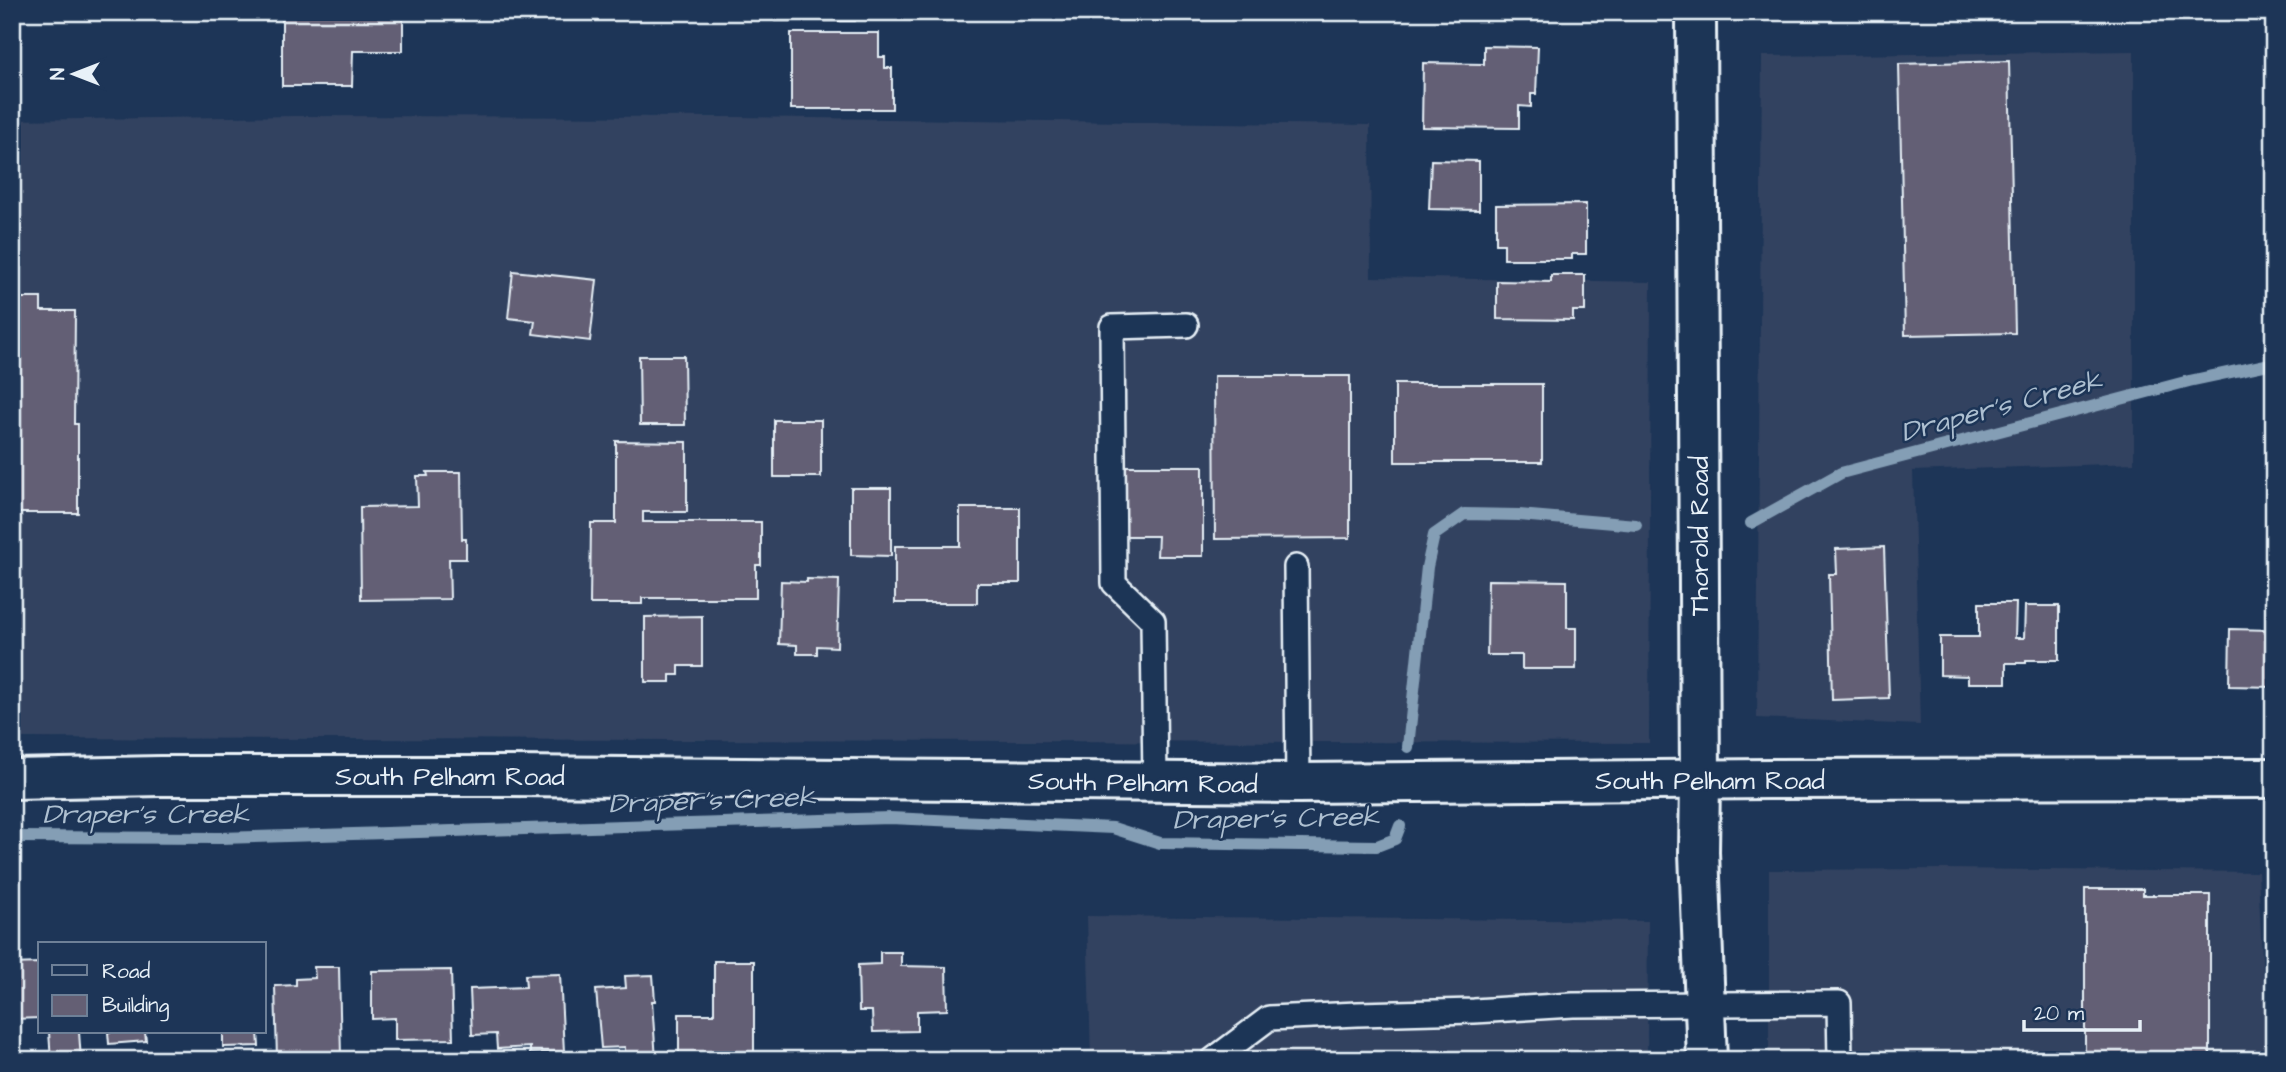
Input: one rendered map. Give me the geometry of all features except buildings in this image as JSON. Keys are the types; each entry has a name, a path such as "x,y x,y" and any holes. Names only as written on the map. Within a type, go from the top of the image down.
{"main road":[{"name":"Thorold Road","path":"1696,12 1699,852 1707,1004 1707,1060"},
{"name":"South Pelham Road","path":"12,779 325,776 1298,783 2274,778"}],"lane":[{"path":"1155,782 1153,621 1114,583 1112,327 1186,325"},
{"path":"1296,567 1298,783"},
{"path":"1213,1060 1269,1018 1573,1005 1839,1003 1840,1060"}],"shaded area":[{"path":"2134,51 2134,463 1913,471 1920,725 1757,718 1762,56"},
{"path":"294,116 737,117 1370,125 1371,277 1651,282 1649,743 12,738 12,120"},
{"path":"1769,870 2258,872 2267,1060 1769,1060"},
{"path":"1087,916 1648,921 1647,1060 1091,1060"}],"waterway":[{"name":"Draper's Creek","path":"1751,523 1841,473 2189,381 2274,363"},
{"name":"Draper's Creek","path":"1408,747 1427,567 1434,535 1464,514 1519,515 1636,525"},
{"name":"Draper's Creek","path":"12,837 220,838 890,818 1113,828 1160,843 1377,846 1395,839 1400,826"}]}
